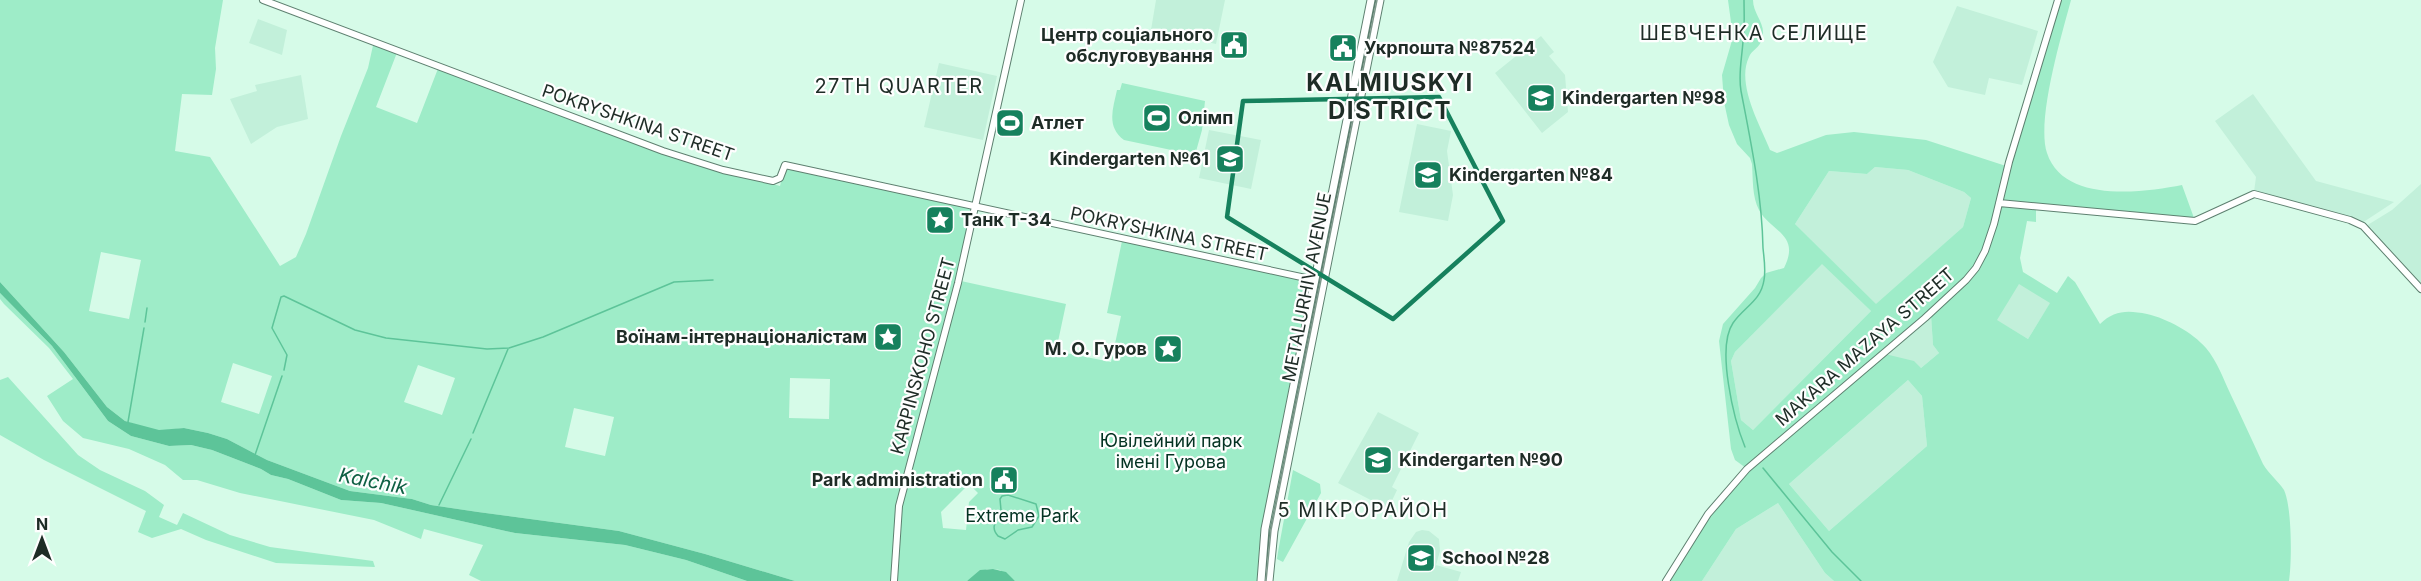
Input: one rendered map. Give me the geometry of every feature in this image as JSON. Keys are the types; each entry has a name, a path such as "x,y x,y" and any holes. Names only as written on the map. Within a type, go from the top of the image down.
{"main road":[{"name":"METALURHIV AVENUE","path":"1260,581 1263,539 1371,0"},
{"name":"METALURHIV AVENUE","path":"1269,581 1274,531 1380,0"},
{"path":"1354,84 1363,86"},
{"name":"POKRYSHKINA STREET","path":"1315,280 1324,282"}],"street":[{"name":"POKRYSHKINA STREET","path":"263,0 618,135 719,169 773,181 780,178 786,165 1315,280"},
{"name":"KARPINSKOHO STREET","path":"894,581 899,506 958,283 1021,0"},
{"name":"MAKARA MAZAYA STREET","path":"1666,581 1708,514 1747,469 1925,318 1966,280 1984,251 2058,0"},
{"path":"1999,203 2195,221 2254,195 2350,220 2363,226 2421,289"}],"highlighted area":[{"path":"1439,97 1503,221 1393,319 1227,217 1243,101"}],"shaded area":[{"path":"1156,0 1225,0 1216,44 1151,30"},
{"path":"1957,6 2038,31 2022,85 1989,78 1985,95 1948,87 1933,62"},
{"path":"258,19 287,30 282,55 249,43"},
{"name":"Kindergarten №98","path":"1541,36 1554,52 1549,56 1565,75 1568,112 1542,133 1495,73"},
{"path":"939,63 997,76 983,140 924,127"},
{"path":"301,75 308,119 277,127 251,144 230,99 257,91 255,85"},
{"path":"2253,94 2316,181 2394,202 2362,223 2254,192 2256,177 2215,121"},
{"name":"Kindergarten №84","path":"1417,124 1451,131 1447,151 1453,195 1448,221 1399,212"},
{"name":"Kindergarten №61","path":"1209,130 1261,140 1251,189 1199,178"},
{"path":"1875,167 1908,170 1964,192 1971,198 1963,227 1876,305 1795,224 1829,171 1867,174"},
{"path":"2421,184 2421,285 2366,226 2392,210"},
{"path":"1822,263 1871,311 1753,430 1741,420 1731,361 1735,352"},
{"path":"0,282 64,352 107,407 125,421 159,430 184,428 208,433 227,439 267,460 350,491 412,499 431,505 478,512 619,531 795,581 747,581 686,560 625,545 515,533 381,503 341,500 288,479 271,475 212,450 191,445 169,446 131,436 108,421 52,346 0,293"},
{"path":"2019,283 2051,302 2028,339 1996,320"},
{"path":"1931,315 1933,345 1939,353 1921,368 1885,354"},
{"path":"1908,380 1922,396 1927,446 1829,531 1789,484"},
{"name":"Kindergarten №90","path":"1378,412 1419,433 1392,487 1397,490 1388,509 1338,483"},
{"path":"1778,503 1825,573 1834,581 1702,581 1736,529"},
{"name":"School №28","path":"1429,531 1439,539 1440,551 1436,565 1461,572 1458,581 1397,581 1409,542 1416,532"},
{"path":"993,569 1006,572 1015,581 967,581 980,570"}],"green space":[{"path":"0,0 223,0 215,48 216,69 212,95 182,94 175,151 210,157 280,266 296,257 306,234 368,68 374,41 398,50 376,107 417,123 439,66 719,169 780,186 785,165 975,207 899,506 894,581 795,581 619,531 478,512 431,505 412,499 350,491 267,460 227,439 208,433 184,428 159,431 125,421 107,407 64,352 0,282","holes":["101,252 141,260 129,319 89,311","233,363 272,376 259,414 221,402","418,365 455,378 442,415 404,402","790,378 830,379 829,419 789,418","574,408 614,417 605,456 565,447"]},
{"path":"1728,0 1753,0 1763,34 1761,43 1749,57 1745,79 1751,104 1770,150 1777,153 1826,135 1854,132 1926,140 2006,166 1993,224 1983,251 1965,280 1746,468 1735,460 1731,449 1719,341 1723,324 1761,278 1766,273 1784,268 1789,248 1782,234 1759,210 1754,193 1750,158 1737,144 1729,125 1722,75 1733,37","holes":["1875,167 1908,170 1964,192 1971,198 1963,227 1876,304 1795,224 1829,171 1867,174","1822,264 1871,311 1753,430 1741,420 1731,361 1735,352"]},
{"path":"2059,0 2071,0 2047,99 2045,120 2047,153 2056,169 2069,180 2086,187 2106,191 2126,192 2182,185 2194,218 2001,201"},
{"name":"Олімп","path":"1122,83 1205,101 1202,130 1195,155 1124,140 1118,135 1112,117 1117,90 1120,90"},
{"path":"2000,205 2036,209 2036,222 2027,221 2020,258 2023,272 2057,293 2068,276 2075,282 2100,324 2116,314 2140,313 2171,323 2200,342 2217,364 2263,464 2284,490 2287,498 2291,548 2289,581 1834,581 1825,573 1778,503 1736,529 1702,581 1668,581 1710,515 1748,470 1885,354 1914,361 1921,368 1939,353 1933,345 1931,315 1977,269","holes":["2019,284 2050,303 2028,339 1997,320","1908,380 1922,396 1927,446 1829,531 1789,484"]},
{"name":"Ювілейний парк імені Гурова","path":"1122,241 1312,282 1263,528 1258,581 1015,581 1000,570 987,569 967,581 896,581 901,507 961,281 1066,304 1056,351 1111,362 1121,316 1107,313","holes":["969,484 978,493 969,502 966,530 943,528 941,512"]},
{"path":"0,293 52,346 108,421 131,436 169,446 191,445 212,450 271,475 288,479 341,500 381,503 515,533 625,545 686,560 747,581 481,581 469,575 483,545 424,529 421,539 374,520 240,493 197,480 183,480 165,465 129,449 83,438 63,421 47,396 73,379 49,348 4,304 0,299"},
{"path":"8,377 78,455 100,470 145,491 164,505 159,517 177,525 183,513 230,535 270,547 373,561 375,567 276,563 206,540 181,529 152,538 138,532 146,511 44,460 0,435 0,380"},
{"path":"1293,470 1320,484 1321,493 1283,562 1277,559"}],"waterway":[{"path":"1744,0 1740,85 1761,208 1765,268 1762,287 1756,299 1733,323 1728,334 1726,349 1728,384 1745,447"},
{"path":"284,370 287,355 272,328 281,297 284,296 355,330 386,338 487,349 509,348 543,337 674,282 713,280"},
{"path":"145,322 147,308"},
{"path":"128,422 144,328"},
{"path":"473,433 508,349"},
{"path":"255,455 282,376"},
{"path":"439,505 471,439"},
{"path":"1763,468 1832,552 1861,581"},
{"path":"1001,510 1000,499 1008,495 1036,504 1039,516 1032,527 1018,530 1005,539 998,536 994,530 1001,513"}],"tram line":[{"path":"1266,581 1271,530 1377,0"}],"place":[{"name":"Центр соціального обслуговування","path":"1234,45"},
{"name":"Укрпошта №87524","path":"1343,48"},
{"name":"Kindergarten №98","path":"1541,98"},
{"name":"Олімп","path":"1157,118"},
{"name":"Атлет","path":"1010,123"},
{"name":"Kindergarten №61","path":"1230,159"},
{"name":"Kindergarten №84","path":"1428,175"},
{"name":"Танк Т-34","path":"940,220"},
{"name":"Воїнам-інтернаціоналістам","path":"888,337"},
{"name":"М. О. Гуров","path":"1168,349"},
{"name":"Kindergarten №90","path":"1378,460"},
{"name":"Park administration","path":"1004,480"},
{"name":"School №28","path":"1421,558"}],"district":[{"name":"ШЕВЧЕНКА СЕЛИЩЕ","path":"1754,33"},
{"name":"27TH QUARTER","path":"899,86"},
{"name":"KALMIUSKYI DISTRICT","path":"1390,97"},
{"name":"5 МІКРОРАЙОН","path":"1363,510"}],"water label":[{"name":"Kalchik","path":"373,481"}],"park label":[{"name":"Extreme Park","path":"1022,516"}]}
